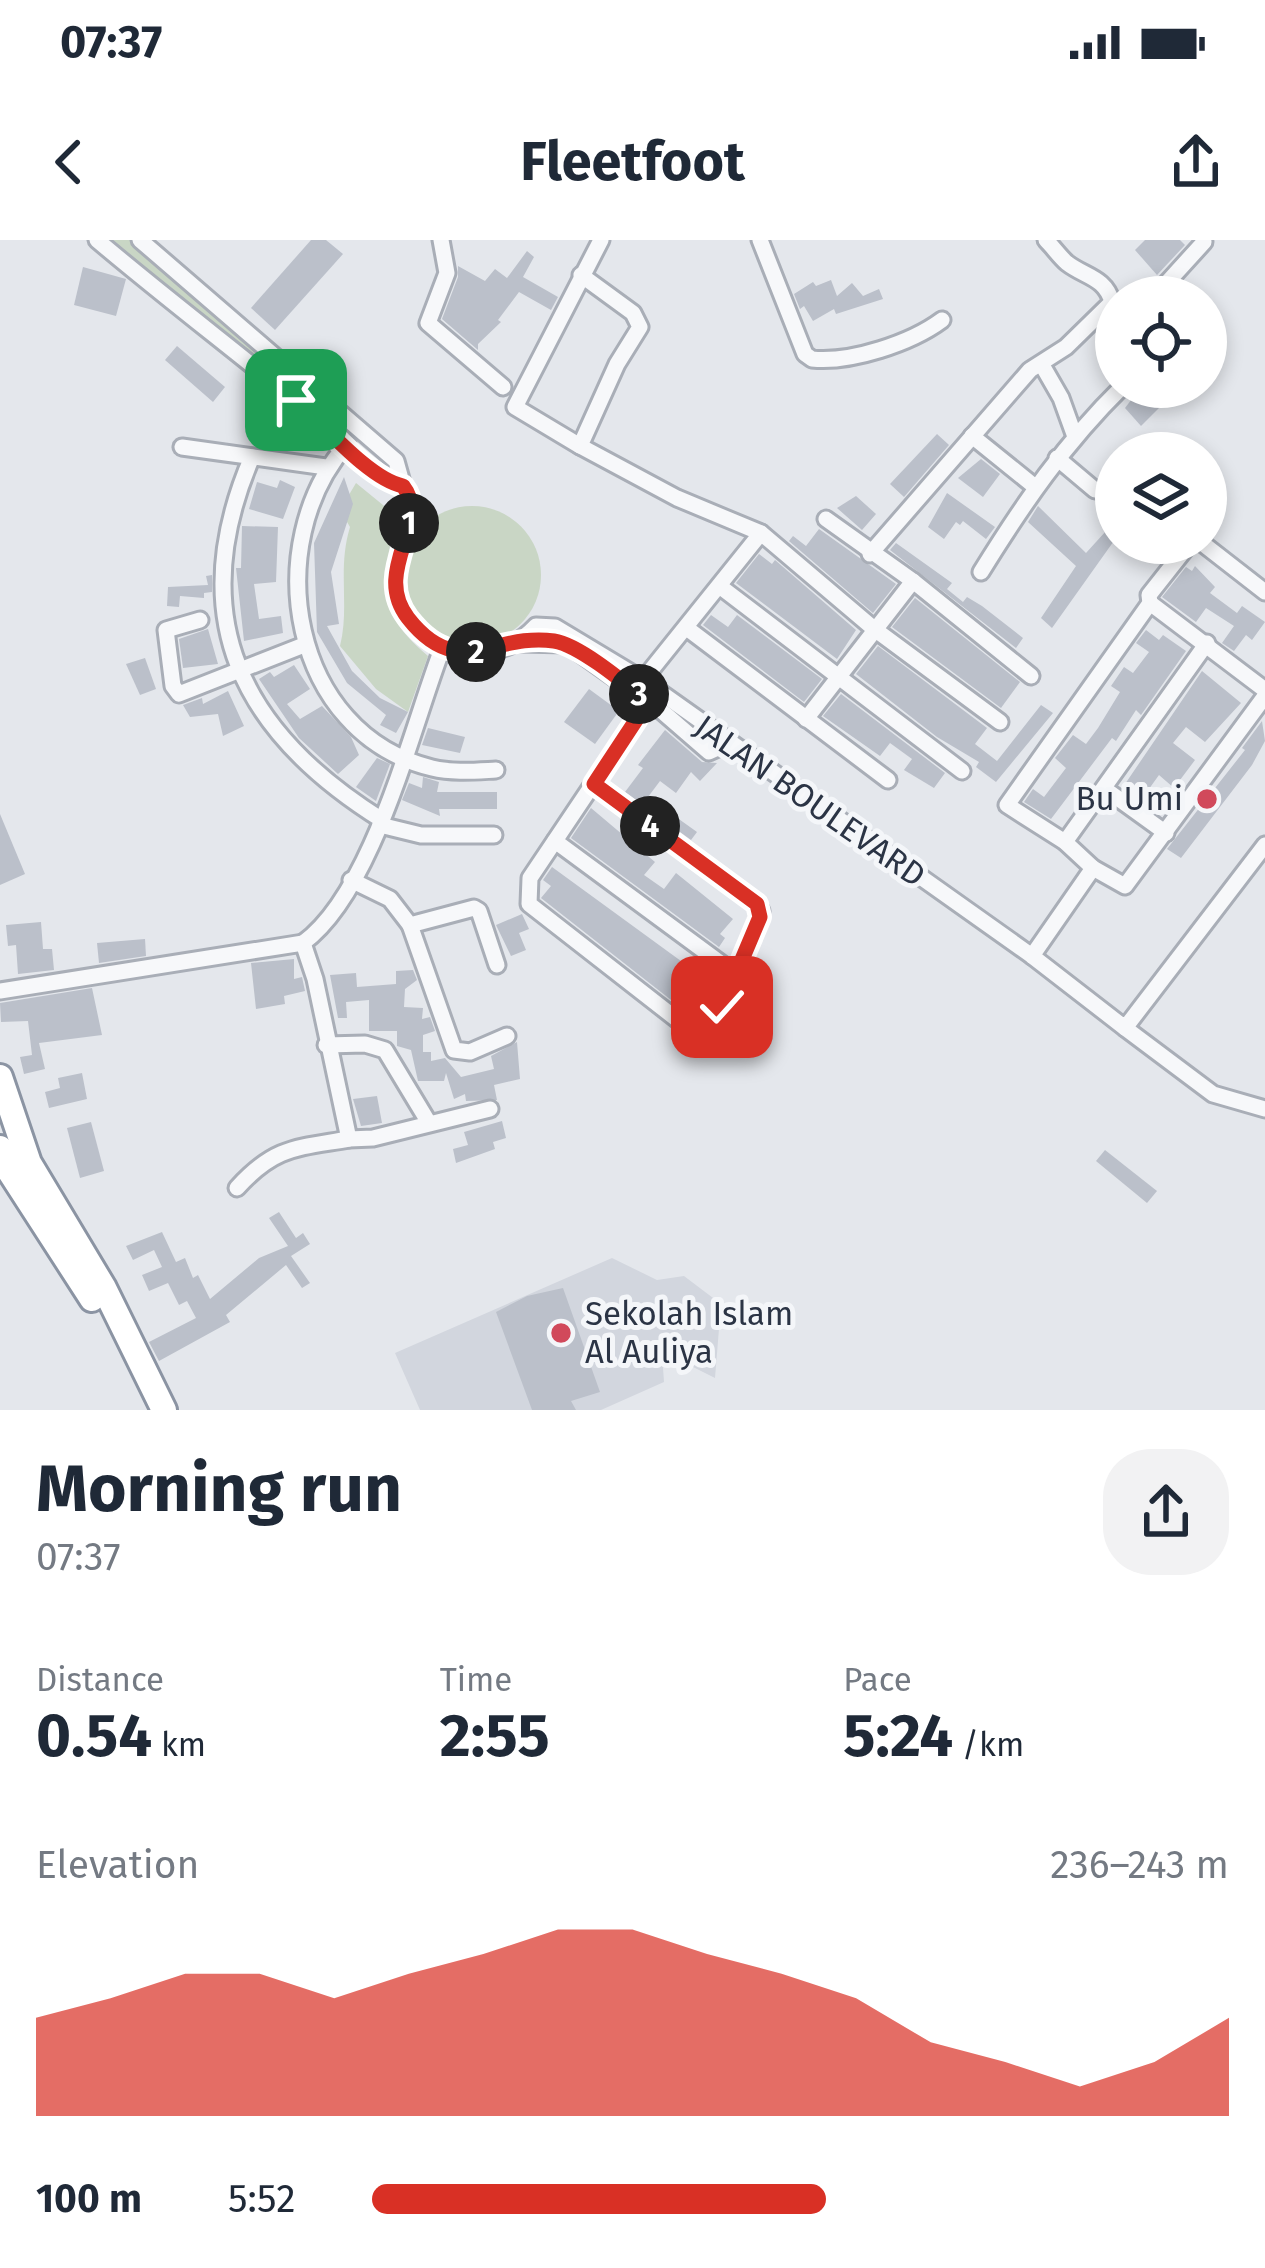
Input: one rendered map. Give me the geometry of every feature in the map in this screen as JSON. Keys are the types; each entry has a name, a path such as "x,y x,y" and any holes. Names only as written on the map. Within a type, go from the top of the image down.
{"highway":[{"path":"0,1077 29,1163 164,1410"},
{"path":"0,1148 8,1169 98,1293 145,1410"}],"street":[{"path":"0,991 303,943 333,914 381,823 442,649 412,623 397,598 398,551 413,511 412,497 98,240"},
{"path":"140,240 396,461 395,484"},
{"path":"441,240 447,273 428,323 502,387"},
{"path":"602,240 515,406 677,498 761,533 873,628 1000,722"},
{"path":"760,240 805,354 812,359 856,354 919,336 942,320"},
{"path":"1046,240 1068,264 1095,278"},
{"path":"1171,276 1200,241"},
{"path":"580,446 617,364 640,327 633,313 581,275"},
{"path":"870,554 1030,370 1095,320"},
{"path":"1042,365 1074,434"},
{"path":"981,572 1034,486 1101,408"},
{"path":"972,436 1034,486"},
{"path":"347,444 326,467 300,538 298,585 304,645 331,697 356,726 403,758 433,768 496,770"},
{"path":"182,447 326,467"},
{"path":"252,457 231,506 224,558 226,616 250,697 318,779 381,823 421,835 494,835"},
{"path":"1057,458 1095,490"},
{"path":"826,519 914,581 1030,676"},
{"path":"643,680 761,533"},
{"path":"1227,562 1265,592"},
{"path":"1150,603 1265,693 1125,886 1007,805 1173,564"},
{"path":"806,719 914,581"},
{"path":"722,587 962,771"},
{"path":"200,620 166,630 175,691 184,694 304,645"},
{"name":"JALAN BOULEVARD","path":"442,649 489,651 520,643 536,626 555,627 643,680 1032,956 1213,1094 1265,1109"},
{"path":"688,629 888,780"},
{"path":"520,643 567,644 709,752 728,744"},
{"path":"1065,842 1207,644"},
{"path":"594,784 757,904 760,917 718,1022 710,1030 693,1032 529,904 530,878 648,702"},
{"path":"1106,789 1166,833"},
{"path":"554,841 734,973"},
{"path":"1125,1028 1265,845"},
{"path":"1032,956 1093,868"},
{"path":"352,880 390,899 410,925 454,1050 470,1052 507,1036"},
{"path":"410,925 474,908 497,965"},
{"path":"303,943 349,1139"},
{"path":"326,1045 365,1044 385,1050 429,1124"},
{"path":"237,1188 264,1161 290,1147 490,1109"}],"shaded area":[{"path":"612,1258 657,1280 684,1276 721,1304 715,1378 679,1360 663,1368 664,1382 601,1410 420,1410 395,1353"}],"green space":[{"path":"107,240 134,240 384,469 385,480"},
{"path":"356,483 394,514 387,575 390,607 409,638 428,656 408,712 376,689 340,646 350,527 340,510"},
{"path":"472,506 498,512 521,526 535,549 541,575 535,601 521,624 498,638 472,644 446,638 423,624 409,601 403,575 409,549 423,526 446,512"}],"building":[{"path":"311,240 326,240 343,254 275,330 251,308"},
{"path":"1145,240 1180,240 1185,245 1157,275 1135,250"},
{"path":"527,251 534,257 523,277 558,297 551,310 519,292 478,350 442,319 458,266 485,281 495,269 507,278"},
{"path":"83,267 126,279 116,316 74,305"},
{"path":"831,280 837,296 852,283 863,296 879,289 883,299 836,314 834,309 813,321 804,306 800,309 794,294 813,282 816,286"},
{"path":"177,346 225,387 213,402 165,360"},
{"path":"1125,408 1159,408 1141,426"},
{"path":"261,428 310,434 309,450 259,443"},
{"path":"937,434 949,445 904,497 890,484"},
{"path":"981,459 1000,474 983,497 958,478"},
{"path":"344,477 353,504 331,572 339,624 327,626 352,671 380,698 408,712 396,733 380,725 386,715 347,683 317,632 314,543"},
{"path":"280,480 295,487 283,519 249,509 257,482 277,488"},
{"path":"947,493 995,527 986,539 963,521 956,522 944,539 928,527"},
{"path":"856,496 876,514 862,530 837,508"},
{"path":"1038,506 1086,553 1095,543 1098,564 1052,628 1041,618 1076,566 1028,522"},
{"path":"242,526 278,527 276,582 254,584 259,619 281,616 283,633 244,641 236,568 241,568"},
{"path":"819,529 896,584 873,613 789,541 793,536 806,546"},
{"path":"896,543 952,583 947,589 963,602 967,597 982,606 1023,638 1016,648 890,550"},
{"path":"759,554 772,564 775,560 856,630 837,659 736,583"},
{"path":"1195,566 1215,587 1210,593 1237,613 1242,606 1265,622 1252,640 1246,635 1234,651 1222,643 1234,626 1206,608 1196,622 1162,597 1186,567 1192,571"},
{"path":"212,575 212,592 204,593 204,598 180,596 179,607 167,606 168,587 208,585 206,576"},
{"path":"915,598 1020,682 1001,708 892,627"},
{"path":"711,615 728,627 737,615 822,679 804,702 703,625"},
{"path":"208,629 218,664 183,668 179,639"},
{"path":"1146,630 1186,651 1141,715 1136,710 1051,819 1024,802 1033,789 1044,797 1066,768 1055,758 1073,735 1086,744 1098,728 1120,692 1111,686 1124,667 1133,673 1149,652 1136,643"},
{"path":"878,646 987,728 975,744 997,761 1041,705 1053,713 996,782 976,767 979,762 937,737 856,674"},
{"path":"145,658 156,689 140,695 126,664"},
{"path":"294,665 310,689 287,704 300,719 322,706 351,737 359,755 338,774 299,738 259,679 270,672 274,677"},
{"path":"1202,671 1241,703 1205,742 1186,727 1173,743 1195,760 1174,788 1159,775 1141,800 1123,787"},
{"path":"589,689 619,711 595,744 564,722"},
{"path":"228,691 244,726 223,736 218,714 190,717 183,705 202,698 203,704"},
{"path":"841,694 945,773 934,788 904,770 912,759 890,743 880,756 823,716"},
{"path":"1262,721 1265,741 1252,765 1181,858 1167,849 1245,750"},
{"path":"428,728 465,737 460,753 422,745"},
{"path":"665,730 702,762 717,763 700,781 691,772 676,793 660,781 648,797 697,832 691,840 625,792 643,768 638,765"},
{"path":"377,758 390,764 376,801 356,787"},
{"path":"423,777 439,782 437,792 497,792 497,809 439,809 440,816 402,800 409,783 422,788"},
{"path":"591,808 655,862 644,875 664,889 676,873 733,919 720,934 725,938 719,947 571,838"},
{"path":"0,814 25,874 0,885"},
{"path":"552,867 707,980 689,1014 541,898 551,886 543,880"},
{"path":"522,914 529,929 519,933 526,950 511,956 496,925"},
{"path":"41,922 43,949 52,949 54,970 18,974 16,945 8,946 6,925"},
{"path":"145,939 146,956 99,963 97,943"},
{"path":"294,959 294,979 302,977 305,991 284,996 285,1004 256,1009 251,963"},
{"path":"413,970 417,980 405,989 404,1007 423,1008 422,1019 430,1017 435,1031 423,1035 423,1052 431,1052 431,1061 445,1058 461,1077 494,1069 491,1056 517,1042 520,1079 494,1085 497,1100 466,1101 465,1094 454,1099 446,1073 444,1081 418,1081 411,1050 397,1046 397,1031 369,1031 369,1000 346,1002 347,1018 338,1018 330,975 356,973 357,987 396,984 396,971"},
{"path":"92,988 102,1035 39,1043 45,1069 24,1074 20,1057 32,1055 28,1021 1,1022 0,1003"},
{"path":"82,1073 87,1099 49,1108 45,1092 60,1088 58,1078"},
{"path":"377,1096 382,1123 361,1126 353,1099"},
{"path":"502,1121 506,1138 493,1142 495,1149 456,1163 453,1149 468,1145 464,1132"},
{"path":"91,1122 104,1171 80,1178 67,1128"},
{"path":"1105,1150 1157,1191 1147,1203 1096,1161"},
{"path":"279,1212 296,1238 303,1233 310,1244 291,1256 310,1283 302,1288 286,1265 226,1315 230,1322 159,1361 149,1342 196,1318 187,1301 179,1305 168,1283 149,1291 142,1275 162,1267 154,1250 133,1260 126,1246 162,1232 176,1262 185,1258 210,1299 259,1258 288,1246 269,1218"},
{"name":"Sekolah Islam Al Auliya","path":"563,1288 600,1392 571,1401 576,1410 532,1410 496,1312 527,1296"}],"place":[{"name":"Bu Umi","path":"1207,799"},
{"name":"Sekolah Islam Al Auliya","path":"561,1333"}],"route":[{"path":"296,400 372,471 386,482 403,486 412,497 413,511 398,551 395,586 401,609 429,639 442,649 458,651 489,651 536,640 567,644 648,702 594,784 757,904 760,917 722,1007"}]}
